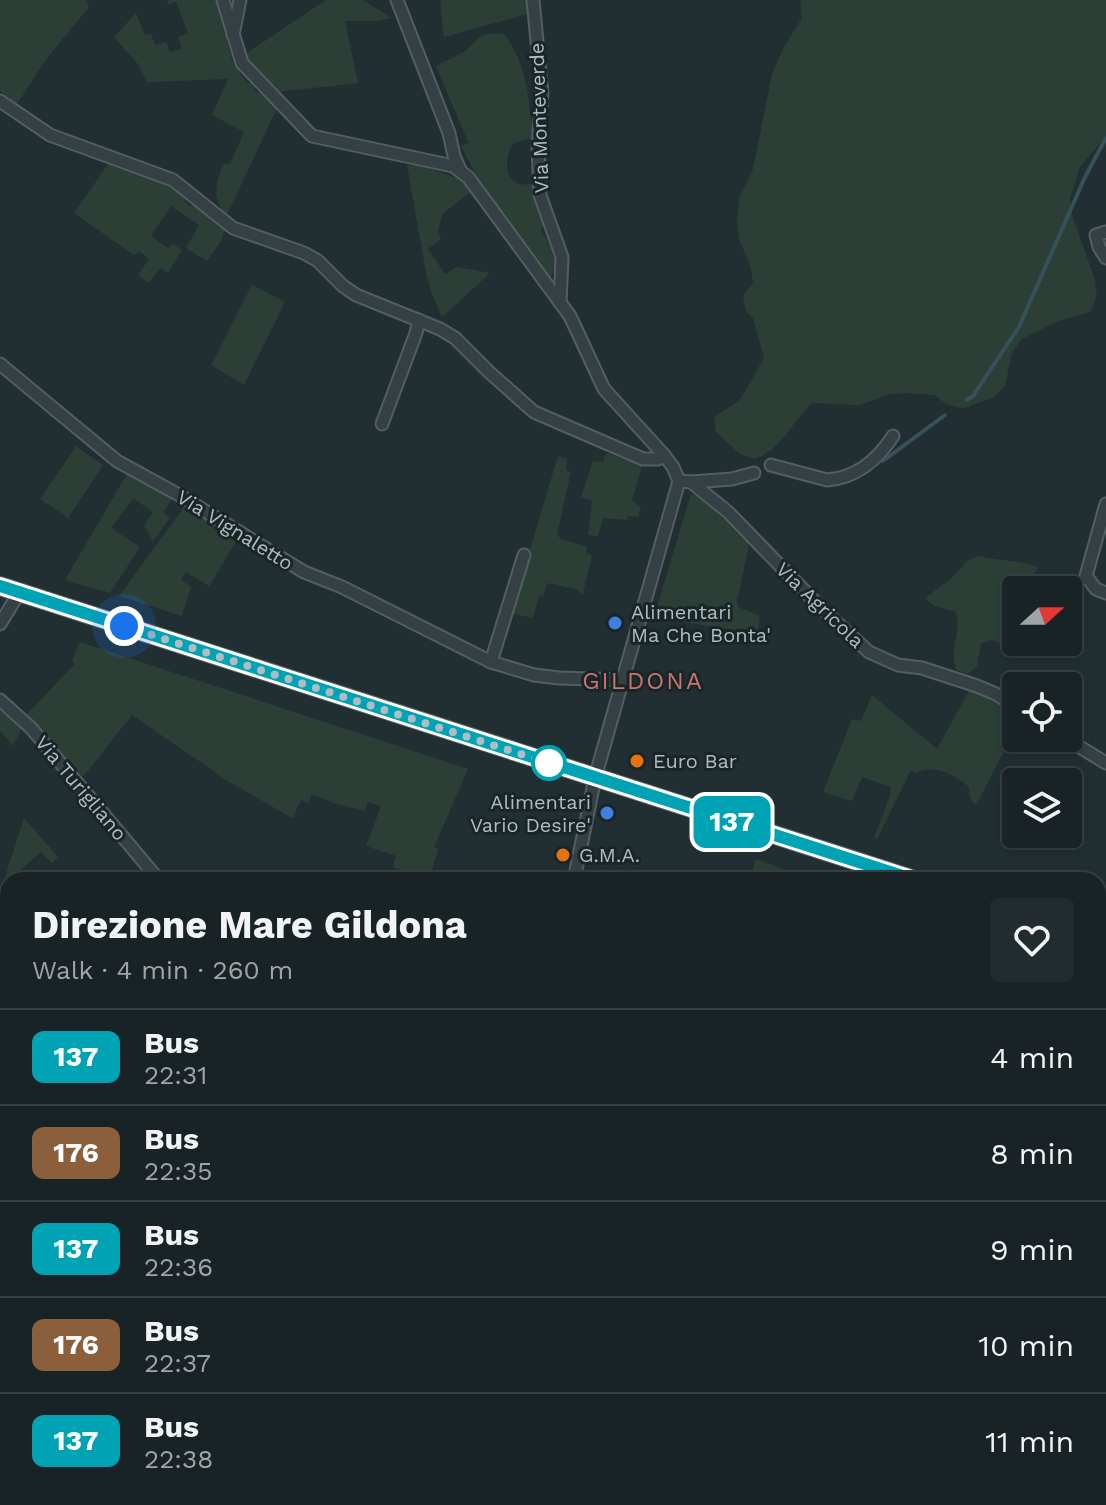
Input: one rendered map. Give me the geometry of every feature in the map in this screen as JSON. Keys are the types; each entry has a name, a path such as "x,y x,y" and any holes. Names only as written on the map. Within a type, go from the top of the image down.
{"main road":[{"path":"0,586 890,872"}],"street":[{"path":"223,0 242,63 312,136 453,166 468,177 578,331 604,389 685,482"},
{"path":"233,37 240,0"},
{"path":"397,0 461,172"},
{"name":"Via Monteverde","path":"533,0 542,93 538,146 540,195 562,257 560,303"},
{"path":"0,101 50,135 173,180 233,228 304,253 318,261 356,295 455,338 534,412 643,459 658,459 664,455"},
{"path":"1106,232 1096,235 1106,258"},
{"path":"382,424 419,320"},
{"name":"Via Vignaletto","path":"0,364 122,464 191,502 304,572 342,587 491,662 534,675 625,680"},
{"path":"771,465 827,480 835,479 870,463 893,436"},
{"path":"685,482 732,479 754,473"},
{"path":"576,872 595,778 685,482"},
{"name":"Via Agricola","path":"685,482 728,512 823,610 869,652 898,665 922,668 977,686 1002,698"},
{"path":"1106,504 1086,576 1096,589 1106,593"},
{"path":"491,662 524,555"},
{"path":"0,624 19,593"},
{"name":"Via Turigliano","path":"0,700 31,728 152,872"},
{"path":"1082,748 1106,763"}],"green space":[{"path":"0,0 86,0 89,7 47,58 17,104 0,91"},
{"path":"167,0 216,0 232,60 254,91 264,95 277,108 226,217 218,202 217,185 223,164 230,164 244,132 212,115 228,79 147,82 137,63 114,37 136,13 145,35 151,34 155,45 166,42 170,52 182,49 178,37 188,33 176,2 168,4"},
{"path":"326,0 363,0 391,18 345,21 358,83 277,92 244,55"},
{"path":"440,0 527,0 527,14 444,37"},
{"path":"800,0 1106,0 1106,136 1080,167 1070,199 1097,296 1090,312 1058,321 1022,339 1012,352 1005,386 994,397 964,408 948,405 934,395 907,393 890,394 860,405 812,403 780,442 755,459 739,453 716,432 714,417 740,400 764,358 753,318 746,311 743,296 753,283 751,268 739,239 739,198 753,169 772,74 802,18"},
{"path":"504,34 521,64 531,120 536,120 533,138 514,143 507,165 514,181 533,184 535,204 544,225 541,230 554,259 550,279 481,184 461,146 474,140 468,142 436,66 464,52 482,35"},
{"path":"109,163 164,183 182,196 188,205 200,207 225,227 222,240 207,261 186,248 199,225 171,206 151,236 168,248 173,244 182,250 168,273 160,268 149,283 138,275 149,259 139,251 134,255 74,213"},
{"path":"407,165 424,167 463,180 472,191 442,214 438,232 441,239 428,249 445,274 457,267 490,273 442,317 430,289"},
{"path":"252,285 285,302 244,385 211,365"},
{"path":"76,446 103,465 68,518 40,499"},
{"path":"606,453 642,466 632,501 641,507 638,517 628,516 627,520 603,518 598,536 588,535 592,501 581,497 593,461 603,462"},
{"path":"558,456 567,459 566,470 571,472 557,535 587,547 586,553 592,555 583,594 575,589 547,583 543,597 539,596 533,618 511,613"},
{"path":"127,474 172,499 163,512 170,518 153,541 144,526 153,512 133,498 111,528 140,547 110,593 65,580"},
{"path":"691,494 701,497 749,544 737,602 738,607 760,616 758,634 654,617"},
{"path":"185,506 239,537 209,586 186,572 181,580 191,587 182,616 119,596"},
{"path":"979,556 1038,567 1033,576 1002,576 1002,644 992,640 981,643 977,667 967,674 956,670 954,661 958,627 956,612 934,606 925,598 953,577 968,560"},
{"path":"80,642 468,769 434,847 438,849 431,872 403,872 393,867 396,856 366,846 381,806 368,802 364,811 312,794 308,803 301,800 293,817 290,817 228,781 132,715 83,777 27,714 74,665 72,660"},
{"path":"969,691 1002,706 1004,752 976,805 971,800 968,786 956,778 937,770 916,773 911,770 877,839 874,838 891,787 862,777 852,801 823,792 852,719 861,721 872,695 937,749"},
{"path":"0,711 23,725 13,746 0,731"},
{"path":"24,818 58,857 52,863 41,852 18,872 7,872"},
{"path":"756,859 785,870 784,872 752,872"}],"waterway":[{"path":"967,400 973,396 1019,327 1085,177 1106,138"},
{"path":"883,461 945,415"},
{"path":"768,470 789,475"}],"bus line":[{"name":"137","path":"0,586 890,872"}],"place":[{"name":"Alimentari Ma Che Bonta'","path":"615,623"},
{"name":"Euro Bar","path":"637,761"},
{"name":"Alimentari Vario Desire'","path":"607,813"},
{"name":"G.M.A.","path":"563,855"}],"district":[{"name":"GILDONA","path":"643,681"}],"route":[{"path":"124,626 561,767 549,763"}]}
